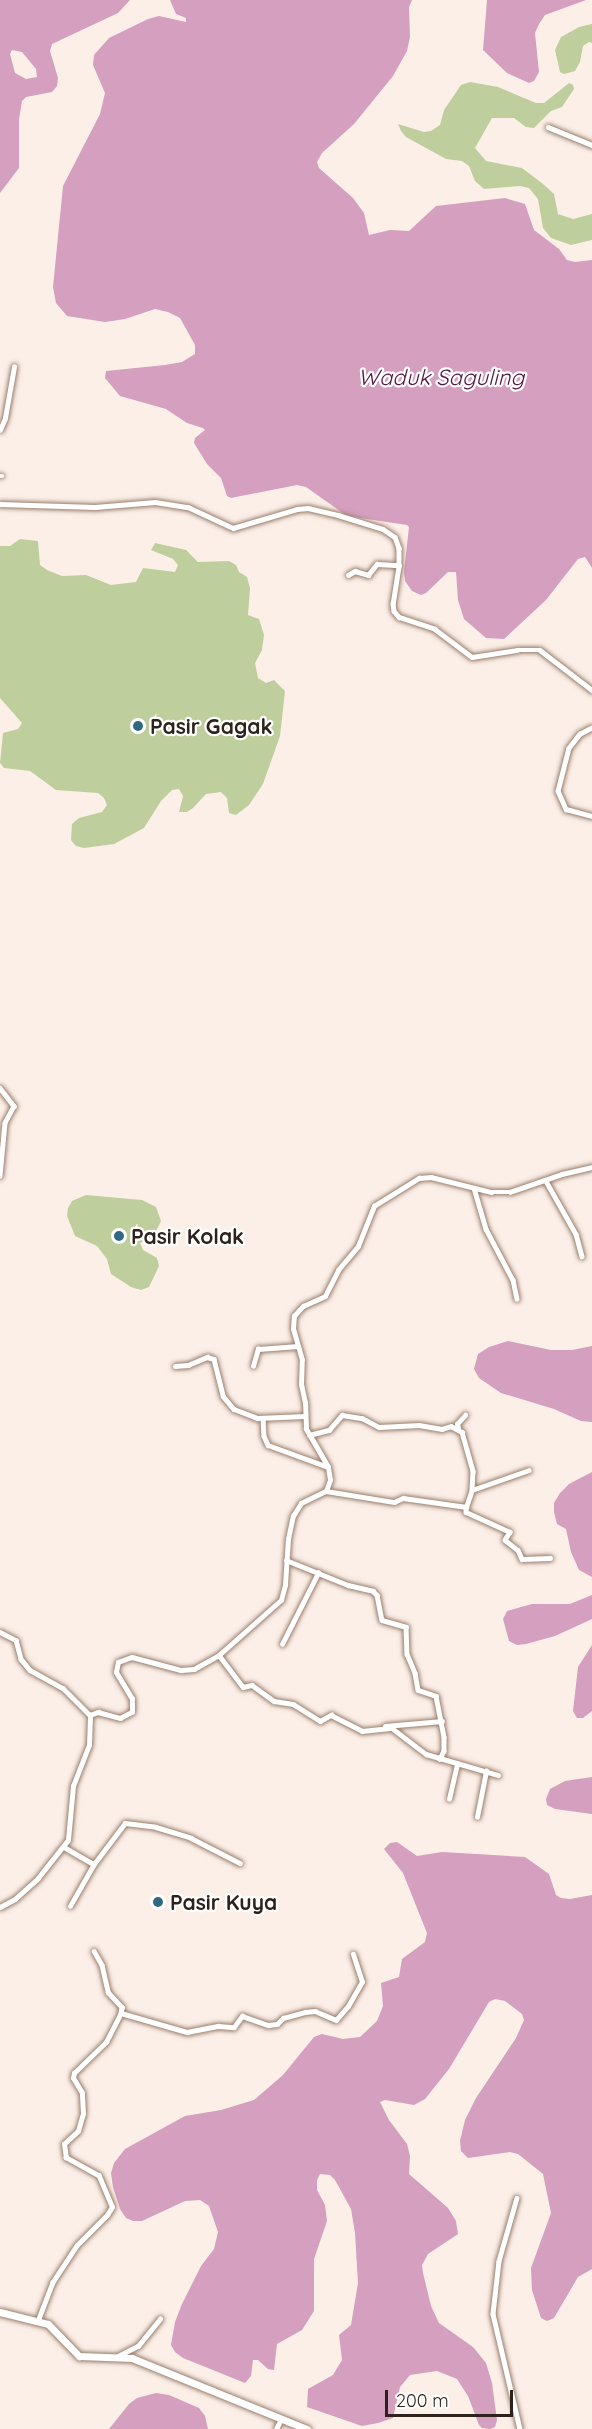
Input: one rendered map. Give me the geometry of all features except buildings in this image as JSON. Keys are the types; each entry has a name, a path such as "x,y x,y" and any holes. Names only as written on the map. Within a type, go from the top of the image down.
{"main road":[{"path":"0,2312 48,2324 79,2356 132,2358 307,2429"}],"street":[{"path":"548,127 592,145"},
{"path":"0,430 5,418 14,367"},
{"path":"0,504 95,507 155,502 188,507 233,528 283,512 308,508 338,515 390,532 398,543 399,565 393,604 394,611 399,617 435,629 472,657 517,650 540,650 592,690"},
{"path":"348,575 355,571 368,575 376,564 399,565"},
{"path":"592,728 580,734 569,748 558,792 566,810 592,816"},
{"path":"0,1088 14,1106 5,1123 0,1176"},
{"path":"326,1491 330,1480 328,1467 309,1435 305,1416 301,1384 303,1365 292,1329 294,1316 303,1306 325,1296 338,1270 358,1246 369,1214 377,1203 419,1178 431,1177 474,1188 510,1192 562,1174 592,1167"},
{"path":"546,1180 576,1234 582,1256"},
{"path":"474,1188 484,1223 513,1280 517,1299"},
{"path":"253,1366 258,1349 297,1346"},
{"path":"176,1366 188,1365 207,1357 214,1359 223,1396 229,1405 241,1412 263,1418 305,1416"},
{"path":"309,1435 329,1430 342,1415 362,1418 379,1427 414,1425 442,1429 448,1425 458,1428 462,1432 472,1465 472,1490 466,1512 510,1531 505,1540 518,1550 522,1559 550,1558"},
{"path":"458,1428 457,1424 465,1415"},
{"path":"263,1418 264,1436 268,1444 277,1450 328,1467"},
{"path":"472,1490 529,1470"},
{"path":"90,1715 98,1712 120,1718 132,1712 132,1699 116,1672 116,1665 121,1660 132,1657 168,1668 188,1670 219,1655 281,1600 288,1539 296,1509 305,1500 326,1491 394,1502 403,1498 466,1507"},
{"path":"286,1560 348,1586 375,1592 382,1620 406,1627 408,1657 415,1673 418,1690 436,1694 442,1721 444,1749 440,1759"},
{"path":"282,1644 318,1573"},
{"path":"0,1632 16,1640 21,1659 30,1670 63,1688 90,1715 91,1733 74,1780 70,1834 64,1847 32,1884 0,1907"},
{"path":"219,1655 243,1687 252,1685 274,1701 293,1704 320,1720 330,1714 362,1731 392,1728 426,1754 498,1775"},
{"path":"383,1728 390,1724 442,1721"},
{"path":"449,1799 457,1764"},
{"path":"477,1817 486,1771"},
{"path":"70,1906 94,1863 125,1823 156,1827 191,1838 240,1863"},
{"path":"64,1847 94,1863"},
{"path":"39,2320 52,2283 77,2245 112,2207 99,2176 66,2158 64,2144 78,2131 83,2114 82,2093 73,2078 74,2073 106,2042 123,2007 108,1992 102,1965 94,1951"},
{"path":"121,2013 187,2032 218,2026 234,2027 242,2016 268,2025 277,2024 283,2018 315,2011 336,2020 348,2007 362,1982 353,1954"},
{"path":"517,2198 499,2261 492,2314 520,2429"},
{"path":"117,2357 138,2346 160,2319"},
{"path":"276,2429 281,2419"}],"green space":[{"path":"592,24 592,43 589,42 583,46 580,62 575,71 564,74 560,72 555,50 561,37 579,27"},
{"path":"470,82 498,87 536,103 544,103 569,83 573,85 574,89 562,107 551,111 534,128 526,127 514,118 492,118 475,148 486,161 522,168 543,184 554,194 558,214 573,219 592,214 592,240 571,245 551,238 543,228 538,199 529,188 520,186 484,189 475,181 469,166 462,161 446,159 406,137 401,131 398,124 424,132 431,131 440,125 444,110 461,85"},
{"path":"20,539 38,541 40,565 47,570 62,576 86,575 111,585 136,582 143,568 175,572 178,565 173,559 151,550 155,543 186,550 198,562 229,561 247,577 250,588 248,615 259,619 264,635 262,650 255,663 258,678 266,683 274,680 285,691 280,736 263,784 249,805 236,815 229,813 227,798 221,792 206,794 187,812 179,812 183,796 179,789 172,790 161,801 144,828 114,844 84,848 76,846 71,840 72,824 79,818 102,812 107,805 104,798 98,793 56,790 30,771 4,768 0,763 3,733 18,729 22,723 0,698 0,546 10,546"},
{"path":"86,1195 142,1200 156,1207 161,1221 154,1235 140,1243 143,1250 157,1258 159,1266 149,1287 141,1290 131,1287 111,1274 107,1259 97,1246 75,1236 67,1216 68,1208 72,1201"}],"water":[{"path":"0,0 130,0 118,13 52,44 50,51 58,78 57,86 52,92 26,97 22,101 19,119 19,168 0,193","holes":["12,50 22,52 36,69 37,77 26,79 15,73 10,54"]},
{"name":"Waduk Saguling","path":"170,0 412,0 409,7 410,37 407,51 393,76 354,124 322,153 317,162 319,168 353,198 364,213 369,235 390,230 409,231 436,206 505,198 525,204 534,230 559,249 567,260 575,262 592,260 592,568 585,557 578,559 546,600 504,639 486,638 464,619 458,600 456,572 448,572 426,593 421,595 412,591 405,581 404,572 409,527 407,525 347,516 306,487 297,485 231,498 227,496 221,478 207,464 194,443 195,438 205,430 203,428 187,423 166,409 120,396 105,378 106,371 182,362 195,354 195,345 180,318 155,309 125,319 105,322 67,316 56,303 53,287 63,186 100,114 105,93 93,65 94,55 109,38 148,19 159,16 186,22 186,18 176,14"},
{"path":"487,0 586,0 545,15 535,33 539,72 534,81 529,83 507,73 483,50"},
{"path":"508,1341 551,1350 572,1350 592,1346 592,1422 581,1421 554,1409 501,1393 479,1378 474,1369 478,1354 489,1347"},
{"path":"592,1472 592,1577 579,1570 571,1552 566,1529 557,1524 554,1503 569,1484"},
{"path":"592,1595 592,1619 555,1636 526,1644 517,1645 509,1641 503,1619 507,1611 532,1604 570,1604"},
{"path":"592,1645 592,1711 583,1718 577,1718 573,1711 578,1667"},
{"path":"592,1777 592,1814 555,1809 547,1805 546,1799 550,1789 565,1781"},
{"path":"397,1842 417,1856 442,1852 525,1857 549,1874 556,1895 561,1898 570,1899 592,1895 592,2269 578,2277 554,2318 547,2321 541,2318 532,2290 531,2268 551,2213 543,2174 518,2154 510,2152 468,2158 461,2151 460,2141 465,2120 476,2098 516,2038 524,2020 522,2014 505,2001 495,1999 489,2002 449,2069 425,2099 414,2105 385,2100 380,2102 389,2120 407,2144 410,2156 409,2174 448,2208 456,2221 458,2234 428,2254 422,2265 423,2273 431,2306 439,2323 473,2347 486,2363 492,2383 497,2420 495,2427 490,2429 479,2425 468,2396 457,2379 437,2371 410,2375 400,2387 393,2418 378,2423 362,2426 307,2407 308,2389 333,2375 342,2360 339,2335 351,2325 358,2283 351,2209 330,2175 320,2174 317,2180 317,2190 325,2205 327,2221 314,2259 314,2311 302,2330 277,2344 274,2370 268,2369 258,2360 253,2360 251,2376 245,2383 183,2358 175,2352 171,2345 175,2322 182,2304 201,2266 214,2249 218,2232 209,2206 200,2200 185,2201 142,2221 133,2221 126,2218 120,2209 113,2187 111,2173 114,2163 125,2149 185,2116 221,2110 254,2100 283,2075 314,2037 322,2034 343,2039 360,2037 377,2021 383,2006 381,1983 399,1977 402,1959 425,1942 427,1933 403,1873 384,1849 390,1843"},
{"path":"156,2393 169,2395 199,2408 205,2416 208,2429 109,2429 129,2404 137,2398"}],"place":[{"name":"Pasir Gagak","path":"138,726"},
{"name":"Pasir Kolak","path":"119,1236"},
{"name":"Pasir Kuya","path":"158,1902"}]}
